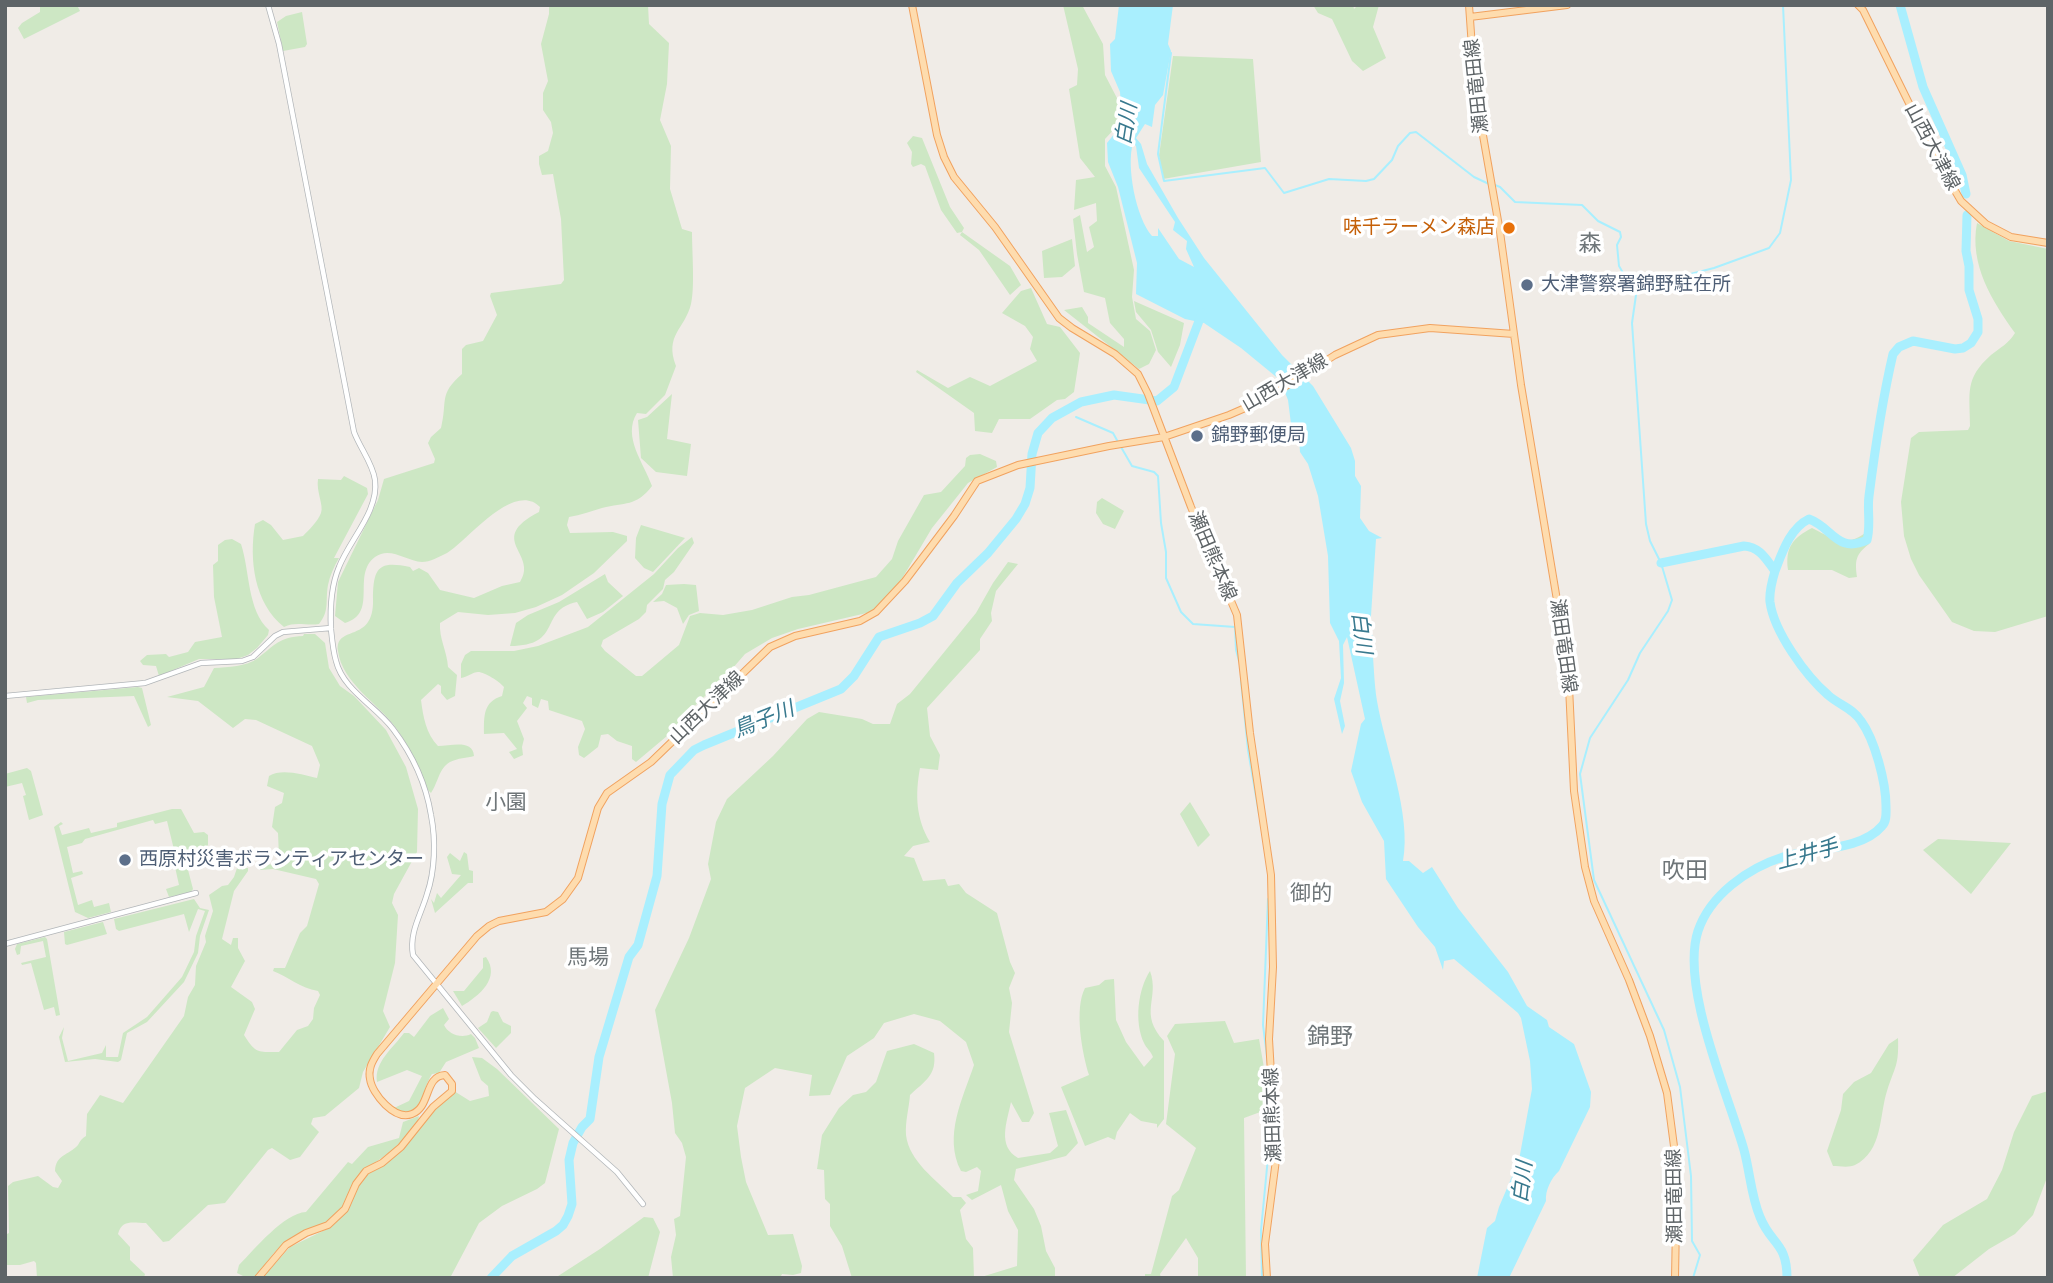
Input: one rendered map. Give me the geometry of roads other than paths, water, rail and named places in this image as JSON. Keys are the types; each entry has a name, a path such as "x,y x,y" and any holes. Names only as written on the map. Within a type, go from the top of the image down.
{"main road":[{"name":"瀬田熊本線","path":"912,5 937,135 954,177 995,227 1059,318 1129,365 1138,374 1149,394 1237,615 1250,733 1271,875 1273,967 1269,1039 1276,1160 1266,1234 1267,1278"},
{"name":"瀬田竜田線","path":"1469,5 1475,90 1568,666 1574,791 1585,867 1594,901 1622,962 1662,1072 1671,1116 1678,1191 1675,1278"},
{"path":"1470,17 1567,5"},
{"name":"山西大津線","path":"1858,5 1869,22 1941,169 1961,201 1986,224 2011,237 2048,243"},
{"name":"山西大津線","path":"258,1278 286,1245 328,1224 345,1209 356,1184 366,1171 382,1163 401,1147 433,1107 452,1091 452,1084 445,1075 436,1077 422,1107 406,1115 394,1111 377,1095 370,1080 370,1065 477,936 499,921 546,912 563,899 578,878 598,807 607,793 651,762 770,647 787,639 860,621 876,612 913,571 977,481 1021,464 1164,437 1266,399 1335,355 1367,339 1394,331 1430,328 1514,334"}],"street":[{"path":"268,5 279,44 351,422 375,479 373,504 346,551 333,586 331,628 336,663 351,686 392,727 414,760 431,815 431,876 428,894 416,923 411,946 413,955 511,1075 617,1171 643,1204"},
{"path":"5,696 145,683 201,663 242,661 253,657 283,632 331,628"},
{"path":"5,944 196,893"}],"water":[{"name":"白川","path":"1119,5 1173,5 1168,44 1171,51 1163,95 1155,105 1152,127 1145,124 1136,138 1141,144 1147,164 1204,258 1282,355 1313,386 1351,448 1355,461 1355,476 1361,486 1360,518 1369,531 1382,538 1376,539 1370,631 1374,638 1372,646 1377,701 1404,823 1403,861 1409,861 1423,873 1432,867 1458,908 1508,972 1527,1006 1547,1020 1549,1027 1574,1044 1591,1092 1590,1107 1559,1171 1549,1185 1546,1201 1509,1278 1477,1278 1487,1228 1495,1221 1519,1160 1532,1089 1530,1061 1521,1018 1454,959 1444,961 1443,970 1435,947 1386,879 1384,841 1362,802 1351,771 1361,724 1365,719 1347,637 1343,645 1344,683 1340,701 1345,726 1342,734 1334,699 1341,678 1339,641 1330,623 1328,556 1318,496 1308,464 1300,452 1299,437 1291,424 1288,400 1280,380 1241,348 1204,323 1185,319 1136,294 1137,263 1118,187 1108,162 1107,143 1119,128 1122,118 1120,92 1111,71 1110,44 1115,39","holes":["1133,143 1136,146 1139,168 1175,222 1173,230 1187,241 1186,249 1194,267 1179,259 1158,228 1158,236 1152,236 1146,228 1137,205 1132,178"]}],"waterway":[{"path":"1636,294 1659,282 1714,268 1769,248 1780,233 1791,180 1783,5"},
{"path":"1900,5 1923,87 1962,175 1966,194"},
{"path":"1171,53 1158,154 1164,181 1265,168 1284,193 1329,179 1366,181 1374,179 1392,160 1398,146 1410,133 1416,132 1474,177 1489,184"},
{"path":"1495,185 1515,202 1582,205 1598,221 1620,232 1617,245 1619,266 1636,295 1632,323 1646,524 1672,600 1668,611 1640,653 1628,680 1590,738 1580,774 1594,880 1664,1030 1680,1087 1691,1176 1692,1241 1700,1255 1693,1278"},
{"path":"1775,571 1792,535 1809,519 1842,542 1849,544 1867,540 1874,461 1893,354 1899,347 1913,341 1963,348 1971,343 1978,332 1978,319 1969,290 1967,215"},
{"name":"鳥子川","path":"491,1278 512,1256 556,1231 568,1216 572,1204 569,1160 573,1143 590,1119 599,1057 629,957 638,945 657,876 662,804 670,775 694,750 841,689 854,676 879,637 933,616 957,583 988,553 1016,519 1025,504 1030,488 1032,454 1038,433 1052,418 1081,402 1114,395 1157,401 1174,387 1202,313"},
{"name":"鳥子川","path":"1064,411 1068,413"},
{"path":"1076,417 1113,433 1118,442"},
{"path":"1121,447 1132,466 1154,472 1158,476 1166,578 1181,612 1193,624 1235,627 1239,661"},
{"name":"上井手","path":"1661,563 1744,546 1762,554 1775,571 1770,602 1784,640 1819,687 1861,721 1875,750 1884,786 1885,819 1873,834 1835,848 1783,857 1757,868 1721,895 1711,906 1698,931 1694,954 1700,1010 1744,1150 1757,1209 1764,1226 1781,1250 1787,1278"},
{"path":"1241,681 1248,750 1259,814"},
{"path":"1268,899 1263,1025 1268,1064"},
{"path":"1262,1278 1261,1230 1271,1126"}],"place":[{"name":"味千ラーメン森店","path":"1509,228"},
{"name":"大津警察署錦野駐在所","path":"1527,285"},
{"name":"錦野郵便局","path":"1197,436"},
{"name":"西原村災害ボランティアセンター","path":"125,860"}],"district":[{"name":"森","path":"1590,244"},
{"name":"小園","path":"506,803"},
{"name":"吹田","path":"1685,871"},
{"name":"御的","path":"1311,894"},
{"name":"馬場","path":"588,958"},
{"name":"錦野","path":"1330,1037"}]}
